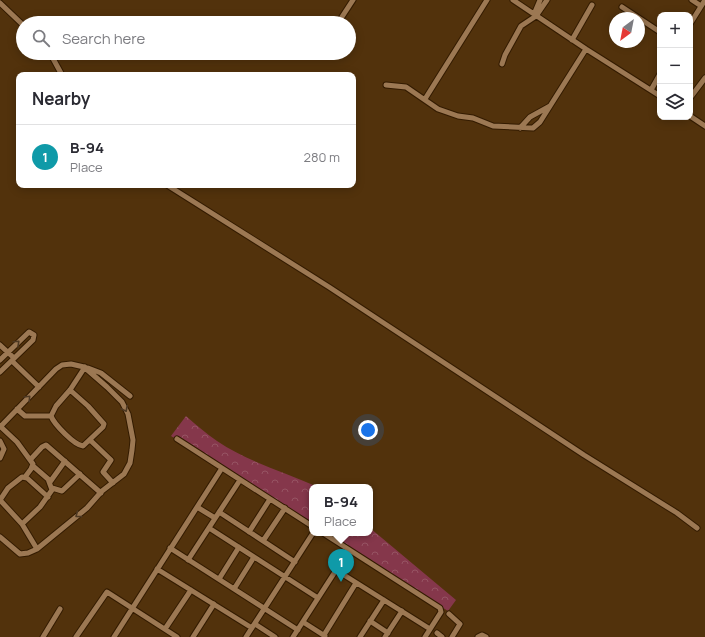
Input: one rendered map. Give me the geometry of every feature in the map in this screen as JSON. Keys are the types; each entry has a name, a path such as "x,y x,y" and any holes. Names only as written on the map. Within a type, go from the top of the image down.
{"street":[{"path":"343,16 353,0"},
{"path":"425,99 487,0"},
{"path":"513,0 572,40 657,94"},
{"path":"535,15 540,0"},
{"path":"502,64 505,55 522,26 535,15 546,0"},
{"path":"692,0 704,3 693,20"},
{"path":"0,3 16,18"},
{"path":"572,40 592,6"},
{"path":"622,7 657,30"},
{"path":"386,85 403,86 425,99 438,109 458,116 473,118 489,125 533,128 550,106 586,49"},
{"path":"54,60 60,72"},
{"path":"693,94 705,78"},
{"path":"651,90 657,79"},
{"path":"520,128 530,117 550,106"},
{"path":"693,118 705,126"},
{"path":"172,188 329,287 584,455 665,505 697,528"},
{"path":"0,360 29,332 31,332 34,338 0,372"},
{"path":"0,345 39,387"},
{"path":"22,524 40,507 48,497 52,488 50,482 33,466 17,442 0,426 62,366 74,364 101,373 130,396"},
{"path":"51,416 56,406 86,368"},
{"path":"0,538 20,554 28,553 37,549 87,508 101,492 126,472 131,458 133,440 130,419 122,402 86,368"},
{"path":"51,416 57,425 78,445 83,446 103,427 104,424 88,406 70,390"},
{"path":"17,409 27,416 51,416"},
{"path":"177,439 309,524"},
{"path":"90,440 111,460 103,472 113,483"},
{"path":"0,441 4,449 0,458"},
{"path":"30,460 44,445 65,460 101,492"},
{"path":"50,482 65,460"},
{"path":"33,466 25,477 20,478 13,484 0,500 22,524 37,549"},
{"path":"116,636 132,608 222,468"},
{"path":"52,488 62,491 80,474"},
{"path":"25,477 48,497"},
{"path":"188,560 240,480"},
{"path":"249,532 270,499"},
{"path":"196,507 215,518"},
{"path":"263,541 284,508"},
{"path":"219,512 295,562"},
{"path":"209,528 318,598"},
{"path":"246,637 311,536"},
{"path":"328,536 440,608 441,612 425,637"},
{"path":"219,580 239,547"},
{"path":"170,548 298,630"},
{"path":"293,637 349,550"},
{"path":"234,589 254,557"},
{"path":"157,569 214,604 276,637"},
{"path":"336,570 430,629"},
{"path":"302,622 321,635 356,583"},
{"path":"165,629 191,590"},
{"path":"76,637 106,592 177,637"},
{"path":"360,637 384,600"},
{"path":"193,637 214,604"},
{"path":"43,637 60,609"},
{"path":"370,621 387,635 402,611"},
{"path":"449,614 460,624 452,637"},
{"path":"437,633 442,637"},
{"path":"478,637 482,635 486,637"}],"green space":[{"path":"186,416 217,441 241,455 311,484 309,484 309,522 171,436"},
{"path":"373,531 456,600 448,611 331,536 373,536"}],"place":[{"name":"B-94","path":"341,582"}]}
